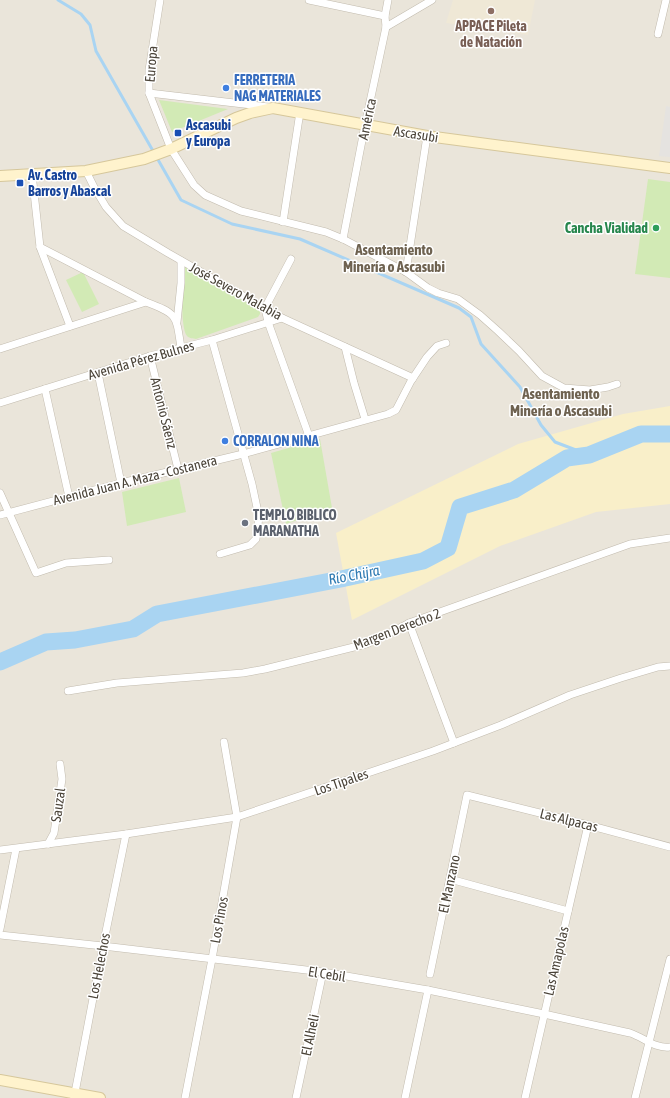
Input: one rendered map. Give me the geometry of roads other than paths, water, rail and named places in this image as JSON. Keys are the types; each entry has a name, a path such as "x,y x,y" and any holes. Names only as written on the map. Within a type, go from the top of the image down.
{"street":[{"name":"Europa","path":"160,0 149,70 149,93 171,149 194,185 205,195 241,211 326,232 343,239 406,272 428,288 458,299 480,315 519,351 542,376 564,388 590,390 617,384"},
{"path":"309,0 385,16"},
{"name":"América","path":"343,239 386,27 385,16 388,0"},
{"path":"386,27 432,0"},
{"path":"658,34 666,0"},
{"path":"149,93 273,108"},
{"name":"Ascasubi","path":"0,176 86,171 144,158 171,149 236,118 273,108 300,112 365,126 427,136 670,168"},
{"path":"283,222 300,112"},
{"path":"406,272 427,136"},
{"name":"José Severo Malabia","path":"86,171 106,207 123,226 181,261 282,318 413,378"},
{"path":"32,174 40,247 70,326"},
{"path":"40,247 146,302 170,312 177,322"},
{"path":"291,259 265,308 268,322 310,436"},
{"path":"181,261 181,283 177,322 181,348"},
{"path":"0,349 146,302"},
{"name":"Avenida Pérez Bulnes","path":"0,403 150,356 212,340 282,318"},
{"path":"212,340 252,484 259,517 256,539 250,545 220,554"},
{"name":"Avenida Juan A. Maza - Costanera","path":"0,515 121,483 243,454 365,419 388,414 396,410 413,378 432,351 437,346 446,343"},
{"path":"345,346 365,419"},
{"name":"Antonio Sáenz","path":"150,356 178,469"},
{"path":"98,373 121,483"},
{"path":"45,389 69,497"},
{"path":"0,494 10,513 36,573 66,563 109,560"},
{"name":"Margen Derecho 2","path":"68,691 117,683 244,673 366,644 409,623 630,544 670,538"},
{"path":"409,623 454,743"},
{"name":"Los Tipales","path":"0,850 126,834 237,817 454,743 501,725 570,695 658,667 670,666"},
{"name":"Los Pinos","path":"185,1098 212,959 237,817 224,742"},
{"name":"Sauzal","path":"48,844 54,833 62,779 60,764"},
{"name":"Las Alpacas","path":"467,795 588,824 670,847"},
{"name":"El Manzano","path":"430,974 467,795"},
{"name":"Las Amapolas","path":"525,1098 588,824"},
{"name":"Los Helechos","path":"75,1096 126,834"},
{"path":"0,929 16,848"},
{"path":"450,879 568,911"},
{"name":"El Cebil","path":"0,935 323,972 428,990 544,1014 638,1035 648,1042 663,1048 670,1047"},
{"path":"635,1098 670,959"},
{"name":"El Alheli","path":"296,1098 323,972"},
{"path":"405,1098 428,990"},
{"path":"0,1080 75,1096 100,1098"}],"waterway":[{"path":"58,0 81,14 90,25 96,51 181,200 232,224 300,239 459,308 471,317 481,344 520,387 541,425 555,442 589,455"},
{"name":"Río Chijra","path":"0,662 46,642 75,640 133,629 157,614 341,579 423,561 448,548 460,507 514,490 567,458 589,455 641,434 670,434"}],"place":[{"name":"APPACE Pileta de Natación","path":"491,11"},
{"name":"FERRETERIA NAG MATERIALES","path":"226,88"},
{"name":"Ascasubi y Europa","path":"178,133"},
{"name":"Av. Castro Barros y Abascal","path":"20,183"},
{"name":"Cancha Vialidad","path":"656,228"},
{"name":"CORRALON NINA","path":"225,441"},
{"name":"TEMPLO BIBLICO MARANATHA","path":"245,523"}],"district":[{"name":"Asentamiento Minería o Ascasubi","path":"394,258"},
{"name":"Asentamiento Minería o Ascasubi","path":"561,402"}]}
